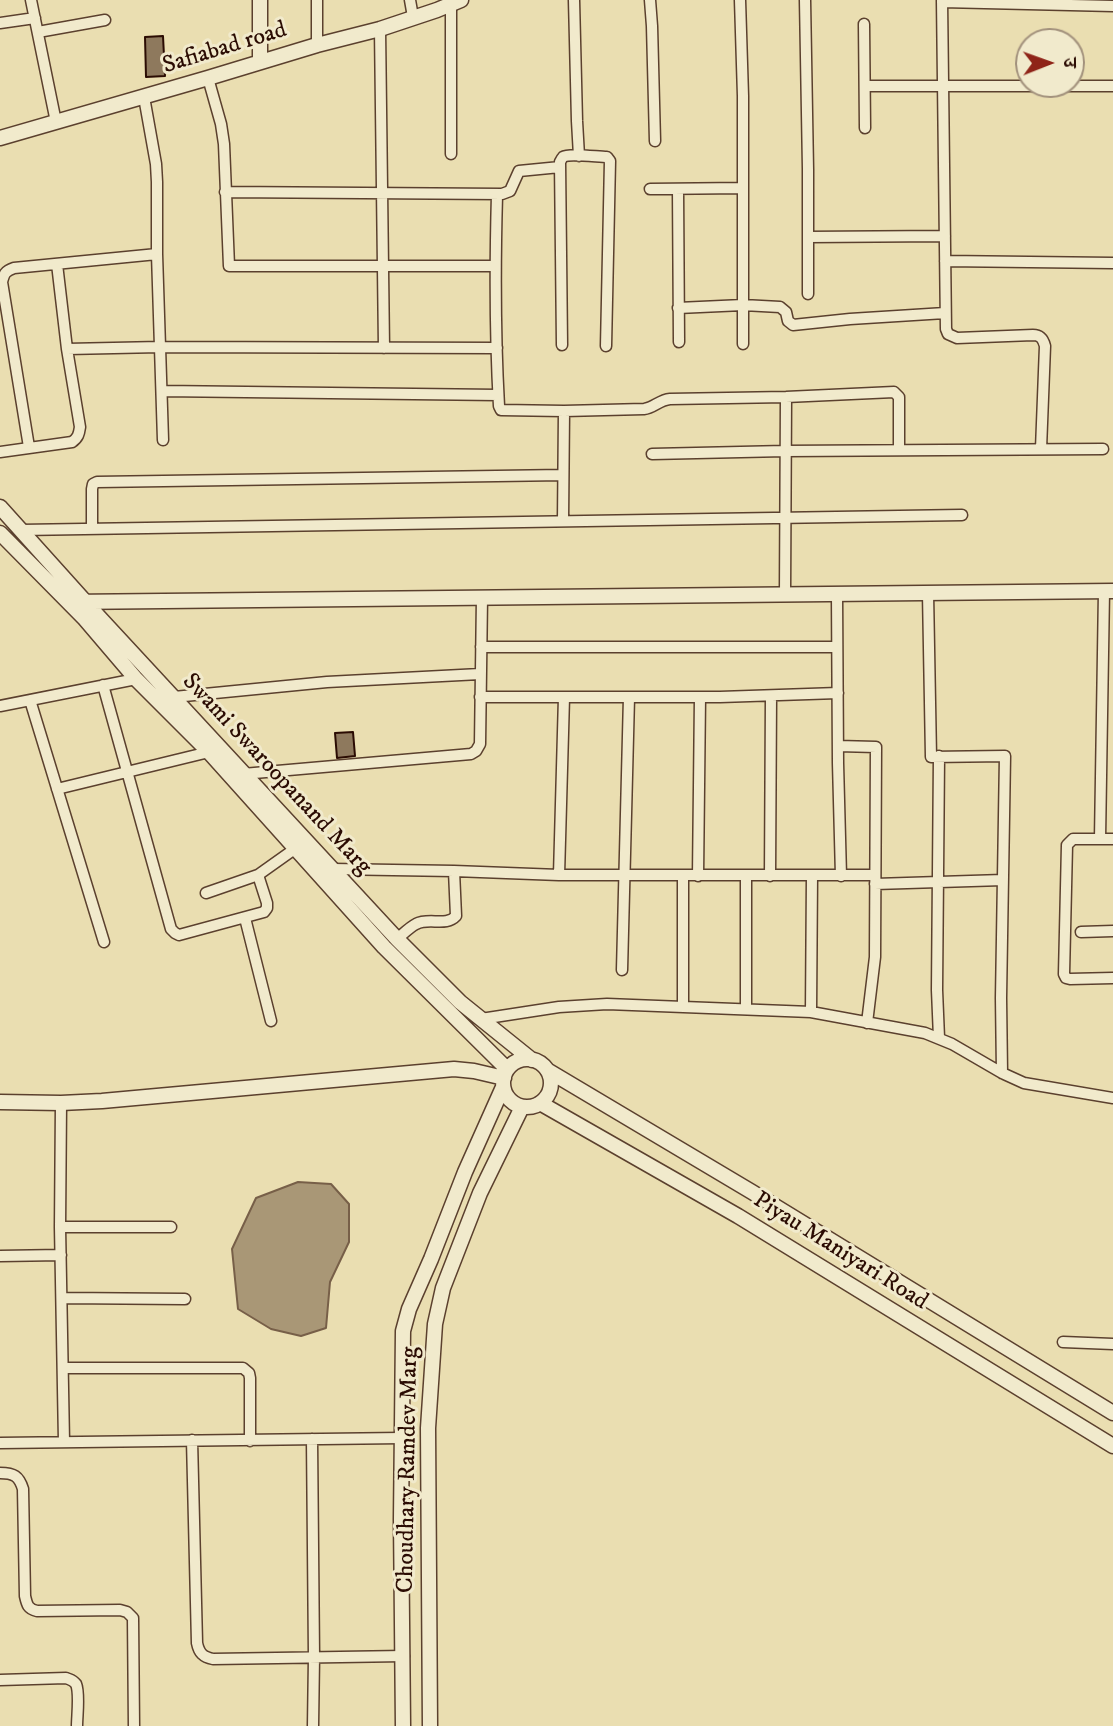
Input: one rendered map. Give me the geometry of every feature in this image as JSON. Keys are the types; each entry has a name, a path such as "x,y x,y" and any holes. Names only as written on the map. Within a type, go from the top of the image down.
{"street":[{"path":"31,0 56,122"},
{"path":"260,0 260,61"},
{"path":"317,0 317,45"},
{"path":"410,0 413,17"},
{"path":"574,0 579,156"},
{"path":"650,0 655,141"},
{"path":"740,0 743,96 743,344"},
{"path":"805,0 808,294"},
{"path":"1041,449 1045,346 1043,339 1039,335 957,338 948,334 946,329 942,1 1113,6"},
{"path":"452,155 455,2"},
{"name":"Safiabad road","path":"0,138 260,61 380,29 455,2"},
{"path":"0,23 35,18"},
{"path":"38,32 105,20"},
{"path":"864,24 864,128"},
{"path":"380,29 384,348"},
{"path":"208,78 224,144 229,266 495,266"},
{"path":"865,86 1113,86"},
{"path":"144,97 156,164 163,440"},
{"path":"562,345 560,167 562,158 566,155 607,157 610,161 606,346"},
{"path":"225,192 497,195 510,191 519,171 560,167"},
{"path":"650,189 743,188"},
{"path":"678,189 679,342"},
{"path":"497,195 495,266 498,395 501,410 644,410 659,401 670,399 894,392 899,397 900,404 899,450"},
{"path":"808,237 945,236"},
{"path":"29,447 2,282 4,274 13,268 157,254"},
{"path":"945,261 1113,263"},
{"path":"0,452 72,442 77,438 80,427 57,264"},
{"path":"678,308 743,305 780,307 793,325 946,313"},
{"path":"67,349 160,346 497,348"},
{"path":"162,391 498,395"},
{"path":"785,594 786,397"},
{"path":"563,521 564,411"},
{"path":"652,454 1103,449"},
{"path":"92,528 92,489 97,482 563,474"},
{"name":"Swami Swaroopanand Marg","path":"0,507 397,939 460,1002 532,1060"},
{"path":"21,530 962,515"},
{"name":"Swami Swaroopanand Marg","path":"0,533 69,602 136,679 209,752 505,1078"},
{"path":"69,602 1108,591 1107,737 1101,784 1100,839"},
{"path":"928,593 931,757 1005,756 1002,1073"},
{"path":"837,594 841,876"},
{"path":"243,774 471,754 476,751 480,744 482,597"},
{"path":"481,647 837,647"},
{"path":"174,697 327,682 480,674"},
{"path":"0,706 136,679"},
{"path":"103,685 171,929 179,935 264,912 267,908 258,875"},
{"path":"480,697 699,697 838,693"},
{"path":"770,876 771,696"},
{"path":"559,875 564,697"},
{"path":"622,970 629,697"},
{"path":"698,876 699,697"},
{"path":"30,700 104,942"},
{"path":"838,746 876,747 875,957 867,1023"},
{"path":"57,789 209,752"},
{"path":"939,756 939,1038"},
{"path":"1101,784 1113,783"},
{"path":"1113,839 1073,839 1067,845 1064,974 1070,979 1113,978"},
{"path":"206,893 258,875 296,848"},
{"path":"332,869 625,876 812,875 938,883 1003,880"},
{"path":"397,939 417,924 449,921 454,918 454,871"},
{"path":"811,1012 812,875"},
{"path":"683,876 683,1006"},
{"path":"746,876 746,1009"},
{"path":"245,918 271,1021"},
{"path":"1081,932 1113,931"},
{"path":"481,1019 593,1004 811,1012 925,1033 1024,1083 1113,1098"},
{"path":"404,1726 403,1331 409,1309 465,1172 505,1078 514,1063 523,1059 541,1064 551,1079 550,1088 547,1097 540,1103 522,1107 507,1096 505,1078"},
{"path":"0,1102 102,1101 454,1069 505,1078"},
{"name":"Piyau Maniyari Road","path":"547,1070 1113,1413"},
{"path":"61,1103 64,1442"},
{"name":"Piyau Maniyari Road","path":"540,1103 738,1216 1113,1446"},
{"name":"Choudhary Ramdev Marg","path":"430,1726 428,1428 435,1324 443,1287 480,1193 522,1107"},
{"path":"61,1227 171,1227"},
{"path":"0,1256 61,1255"},
{"path":"62,1298 185,1299"},
{"path":"1063,1342 1113,1344"},
{"path":"63,1368 243,1368 250,1378 250,1441"},
{"path":"0,1443 402,1438"},
{"path":"312,1439 313,1726"},
{"path":"192,1440 197,1643 204,1657 404,1656"},
{"path":"0,1473 14,1475 20,1480 23,1489 25,1596 31,1610 120,1610 133,1618 134,1726"},
{"path":"0,1680 72,1680 77,1690 77,1726"}],"shaded area":[{"path":"298,1182 331,1184 349,1204 349,1242 330,1282 326,1328 301,1336 271,1329 238,1309 232,1249 256,1198"}],"building":[{"path":"163,36 165,76 146,77 145,37"},
{"path":"353,732 355,756 337,758 335,733"}]}
